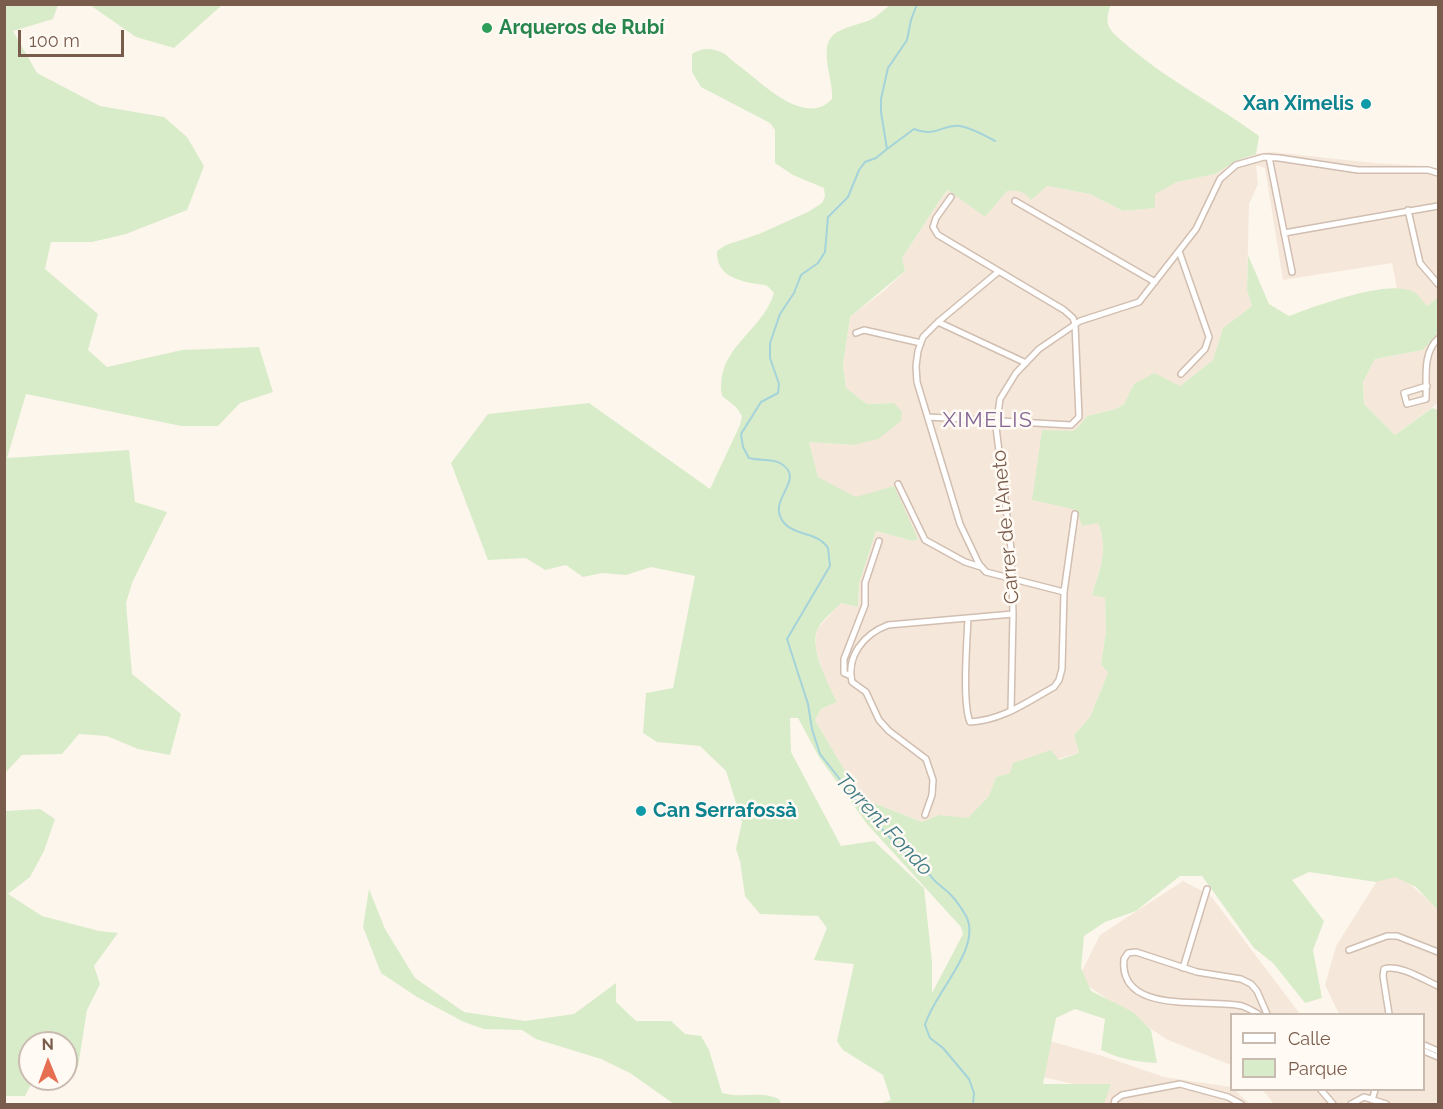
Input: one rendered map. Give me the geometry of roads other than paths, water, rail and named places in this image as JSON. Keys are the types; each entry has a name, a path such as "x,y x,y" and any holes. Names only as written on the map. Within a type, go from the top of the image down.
{"street":[{"path":"1292,272 1269,157 1358,170 1428,170 1438,173"},
{"name":"Carrer de l'Aneto","path":"1011,711 1013,614 1011,549 997,422 1000,399 1016,373 1039,349 1075,324 1139,302 1196,229 1220,179 1236,165 1269,157"},
{"path":"928,417 1071,425 1079,417 1073,318 1064,310 938,235 933,227 936,218 951,197"},
{"path":"1015,201 1155,282"},
{"path":"1284,232 1438,206"},
{"path":"1408,210 1420,263 1438,284"},
{"path":"1179,251 1209,337 1206,349 1180,374"},
{"path":"984,569 960,524 917,382 916,366 924,338 938,322 998,272"},
{"path":"938,322 1026,363"},
{"path":"856,333 864,330 921,343"},
{"path":"1427,386 1404,393 1407,404 1426,399 1427,386 1425,370 1431,345 1438,339"},
{"path":"898,484 925,540 965,562 1012,580 1064,592"},
{"path":"968,618 966,699 969,722 1001,717 1054,687 1062,669 1064,592 1075,514"},
{"path":"851,676 844,673 844,659 865,605 865,583 879,541"},
{"path":"924,815 932,795 933,780 926,759 889,731 879,720 866,692 852,682 852,661 862,641 875,630 888,625 1013,614"},
{"path":"1183,968 1207,889"},
{"path":"1349,950 1387,936 1397,936 1438,952"},
{"path":"1256,1013 1239,1006 1165,1001 1143,993 1130,986 1124,976 1124,958 1128,953 1137,952 1183,968 1241,979 1251,984 1257,991 1266,1013"},
{"path":"1389,1013 1384,969 1389,967 1398,969 1438,986"},
{"path":"1114,1104 1115,1100 1122,1095 1180,1084 1228,1096 1241,1104"},
{"path":"1323,1091 1333,1104"},
{"path":"1372,1100 1374,1091"},
{"path":"1351,1104 1364,1096 1386,1104"}],"waterway":[{"name":"Torrent Fondo","path":"917,4 907,40 888,68 881,99 887,149 876,158 865,162 859,170 848,197 828,217 825,252 818,263 801,275 794,293 780,314 770,343 770,358 779,384 778,393 761,402 741,434 743,447 749,458 777,461 788,470 789,483 779,507 785,524 795,531 819,539 828,548 830,566 787,639 808,704 812,729 820,754 864,810 917,866 950,894 966,916 969,929 968,942 963,956 937,999 925,1025 930,1038 943,1048 969,1079 974,1093 973,1104"},
{"path":"887,149 914,129 928,132 954,126 969,128 995,141"}],"place":[{"name":"Arqueros de Rubí","path":"487,28"},
{"name":"Xan Ximelis","path":"1366,104"},
{"name":"Can Serrafossà","path":"641,811"}],"district":[{"name":"XIMELIS","path":"988,421"}]}
